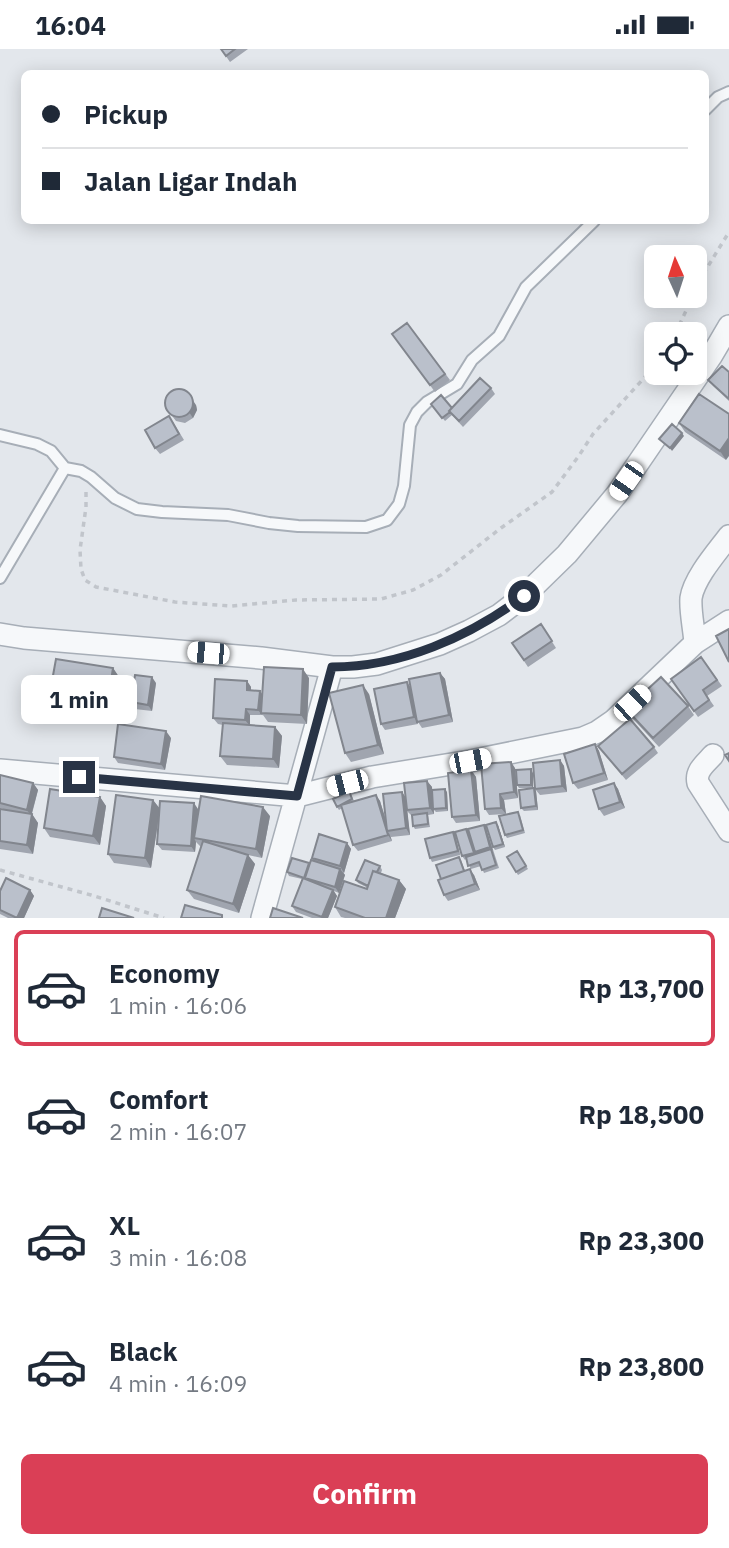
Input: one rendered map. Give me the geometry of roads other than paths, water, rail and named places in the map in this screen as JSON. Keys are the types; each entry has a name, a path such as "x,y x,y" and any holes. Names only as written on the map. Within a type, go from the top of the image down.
{"street":[{"path":"0,634 261,657 332,667 377,664 440,644 499,615 524,596 567,554 617,494 729,326"},
{"path":"695,643 692,594 698,579 729,535"},
{"path":"0,770 297,796 372,777 583,738 613,721 695,643 729,621"},
{"path":"262,918 332,667"},
{"path":"713,755 698,772 698,783 729,831"}],"lane":[{"path":"709,106 718,97 729,92"},
{"path":"0,435 37,444 51,451 65,468 81,471 115,498 137,509 228,515 298,526 366,527 387,520 399,504 404,486 410,425 417,412 457,384 472,360 499,335 526,287 590,224"},
{"path":"0,578 65,468"}]}
